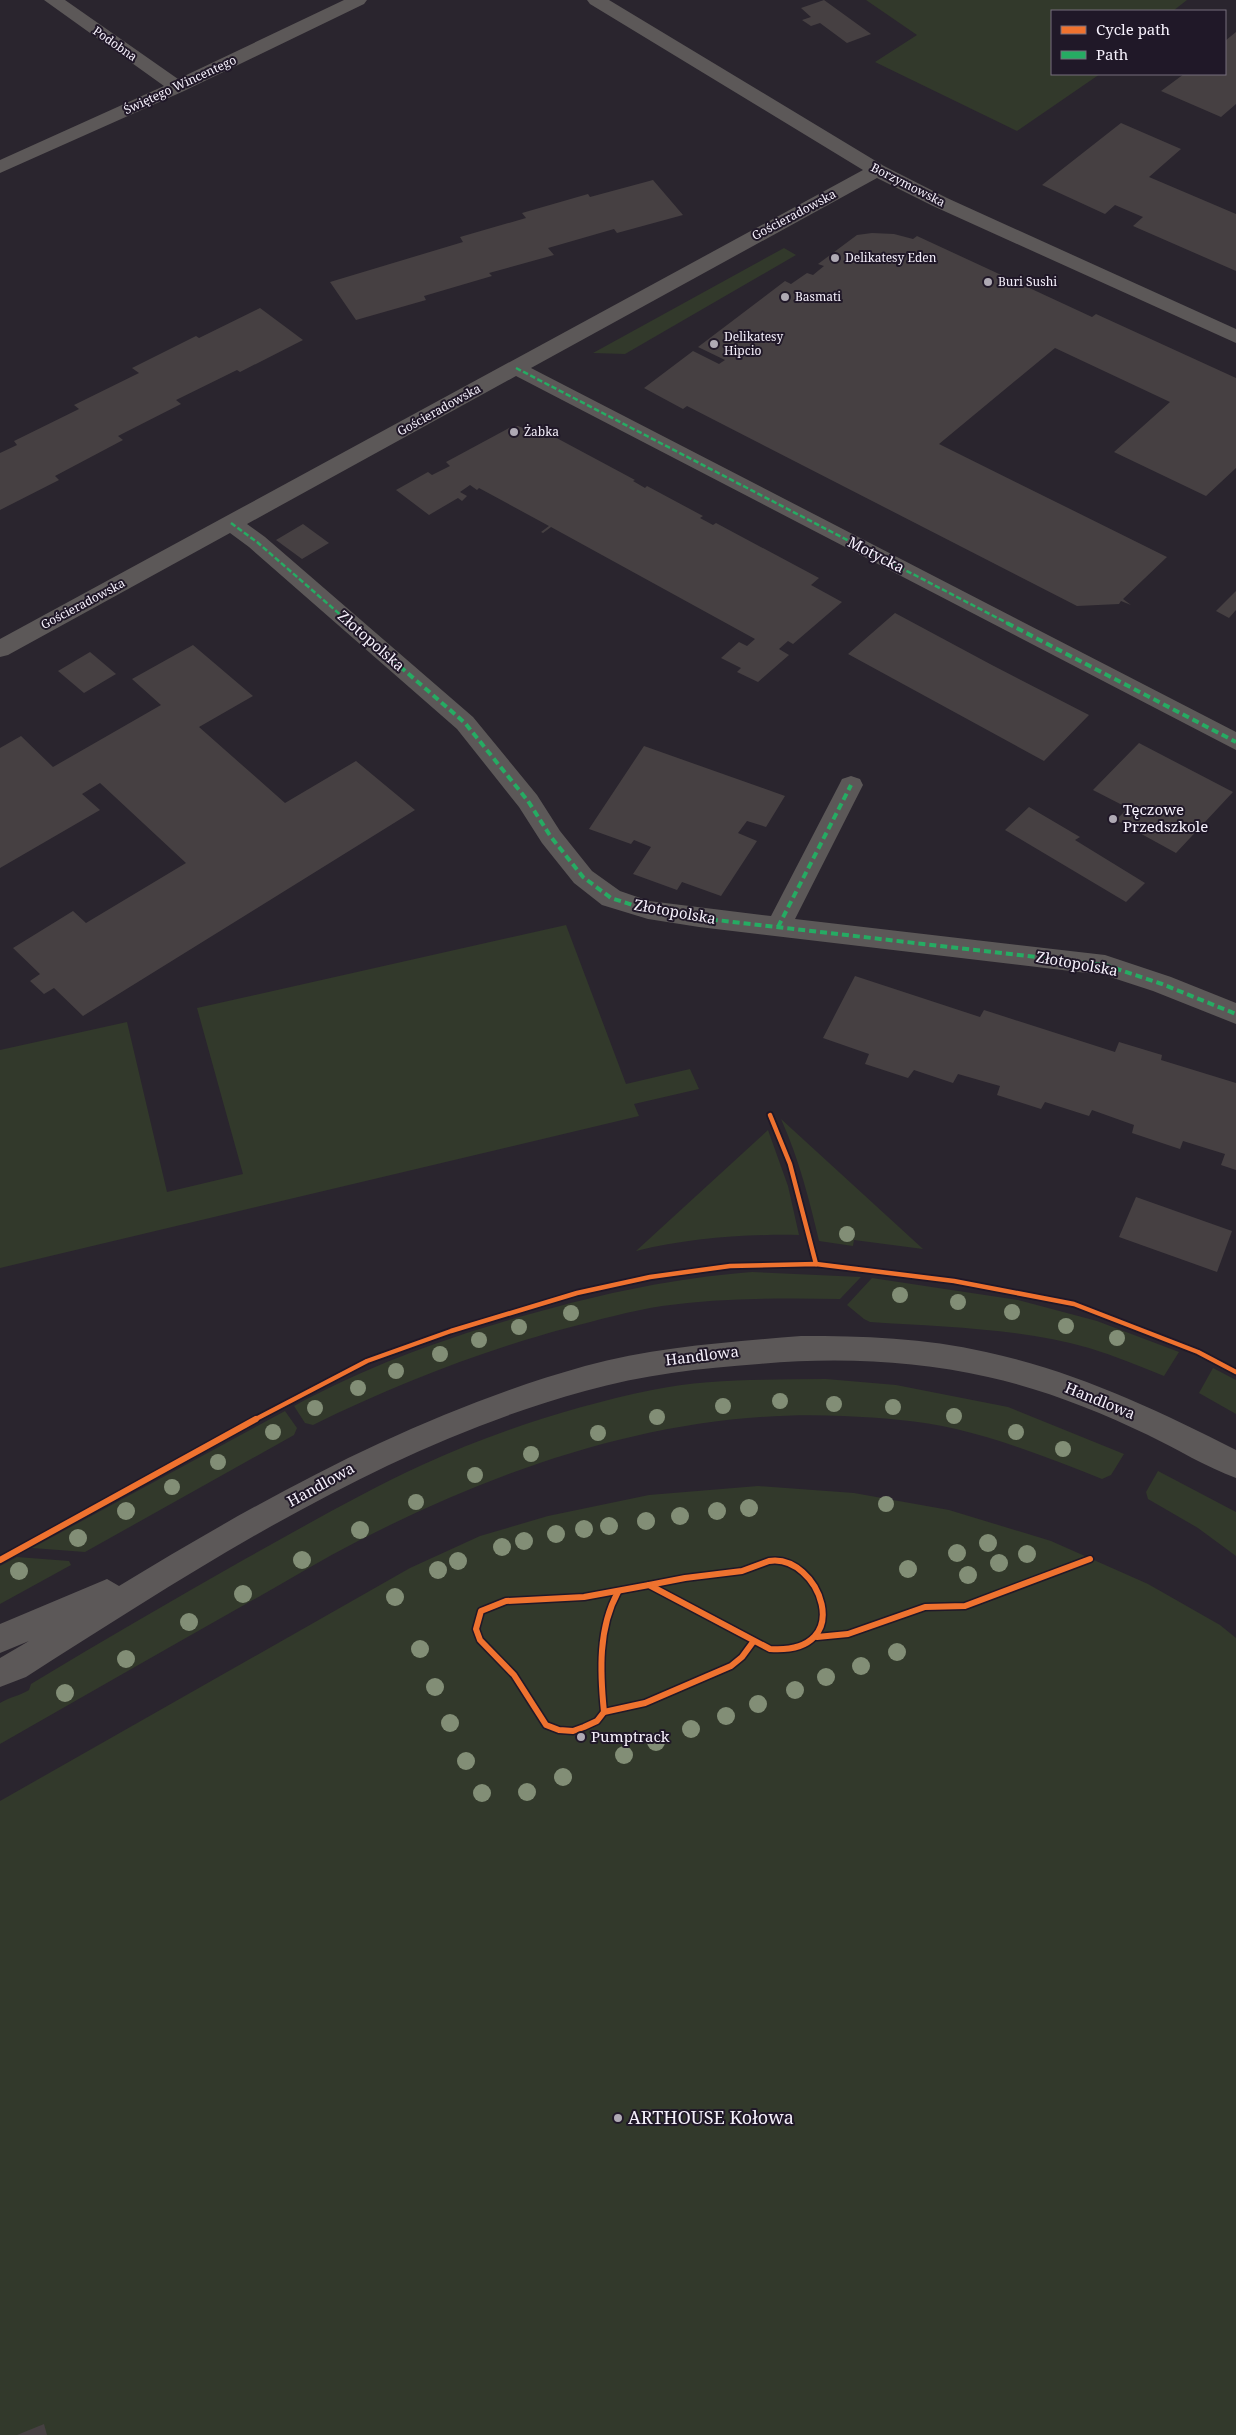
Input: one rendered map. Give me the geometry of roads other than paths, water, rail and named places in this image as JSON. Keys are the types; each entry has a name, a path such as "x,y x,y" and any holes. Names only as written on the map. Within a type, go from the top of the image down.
{"street":[{"name":"Podobna","path":"53,0 176,87"},
{"name":"Świętego Wincentego","path":"0,167 176,87 358,0"},
{"name":"Borzymowska","path":"596,0 877,170 940,202 1236,337"},
{"name":"Gościeradowska","path":"0,649 877,170"},
{"name":"Motycka","path":"516,368 1236,742"},
{"name":"Złotopolska","path":"231,523 257,542 464,723 528,801 551,837 583,877 611,898 648,910 1105,965 1162,984 1236,1014"},
{"path":"778,927 850,785"},
{"name":"Handlowa","path":"0,1673 15,1667 189,1558 394,1447 487,1409 543,1390 596,1375 648,1364 732,1352 835,1348 933,1355 1011,1370 1104,1402 1158,1425 1236,1466"},
{"name":"Handlowa","path":"0,1639 189,1558"}],"place":[{"name":"Delikatesy Eden","path":"835,258"},
{"name":"Buri Sushi","path":"988,282"},
{"name":"Basmati","path":"785,297"},
{"name":"Delikatesy Hipcio","path":"714,344"},
{"name":"Żabka","path":"514,432"},
{"name":"Tęczowe Przedszkole","path":"1113,819"},
{"name":"Pumptrack","path":"581,1737"},
{"name":"ARTHOUSE Kołowa","path":"618,2118"}]}
